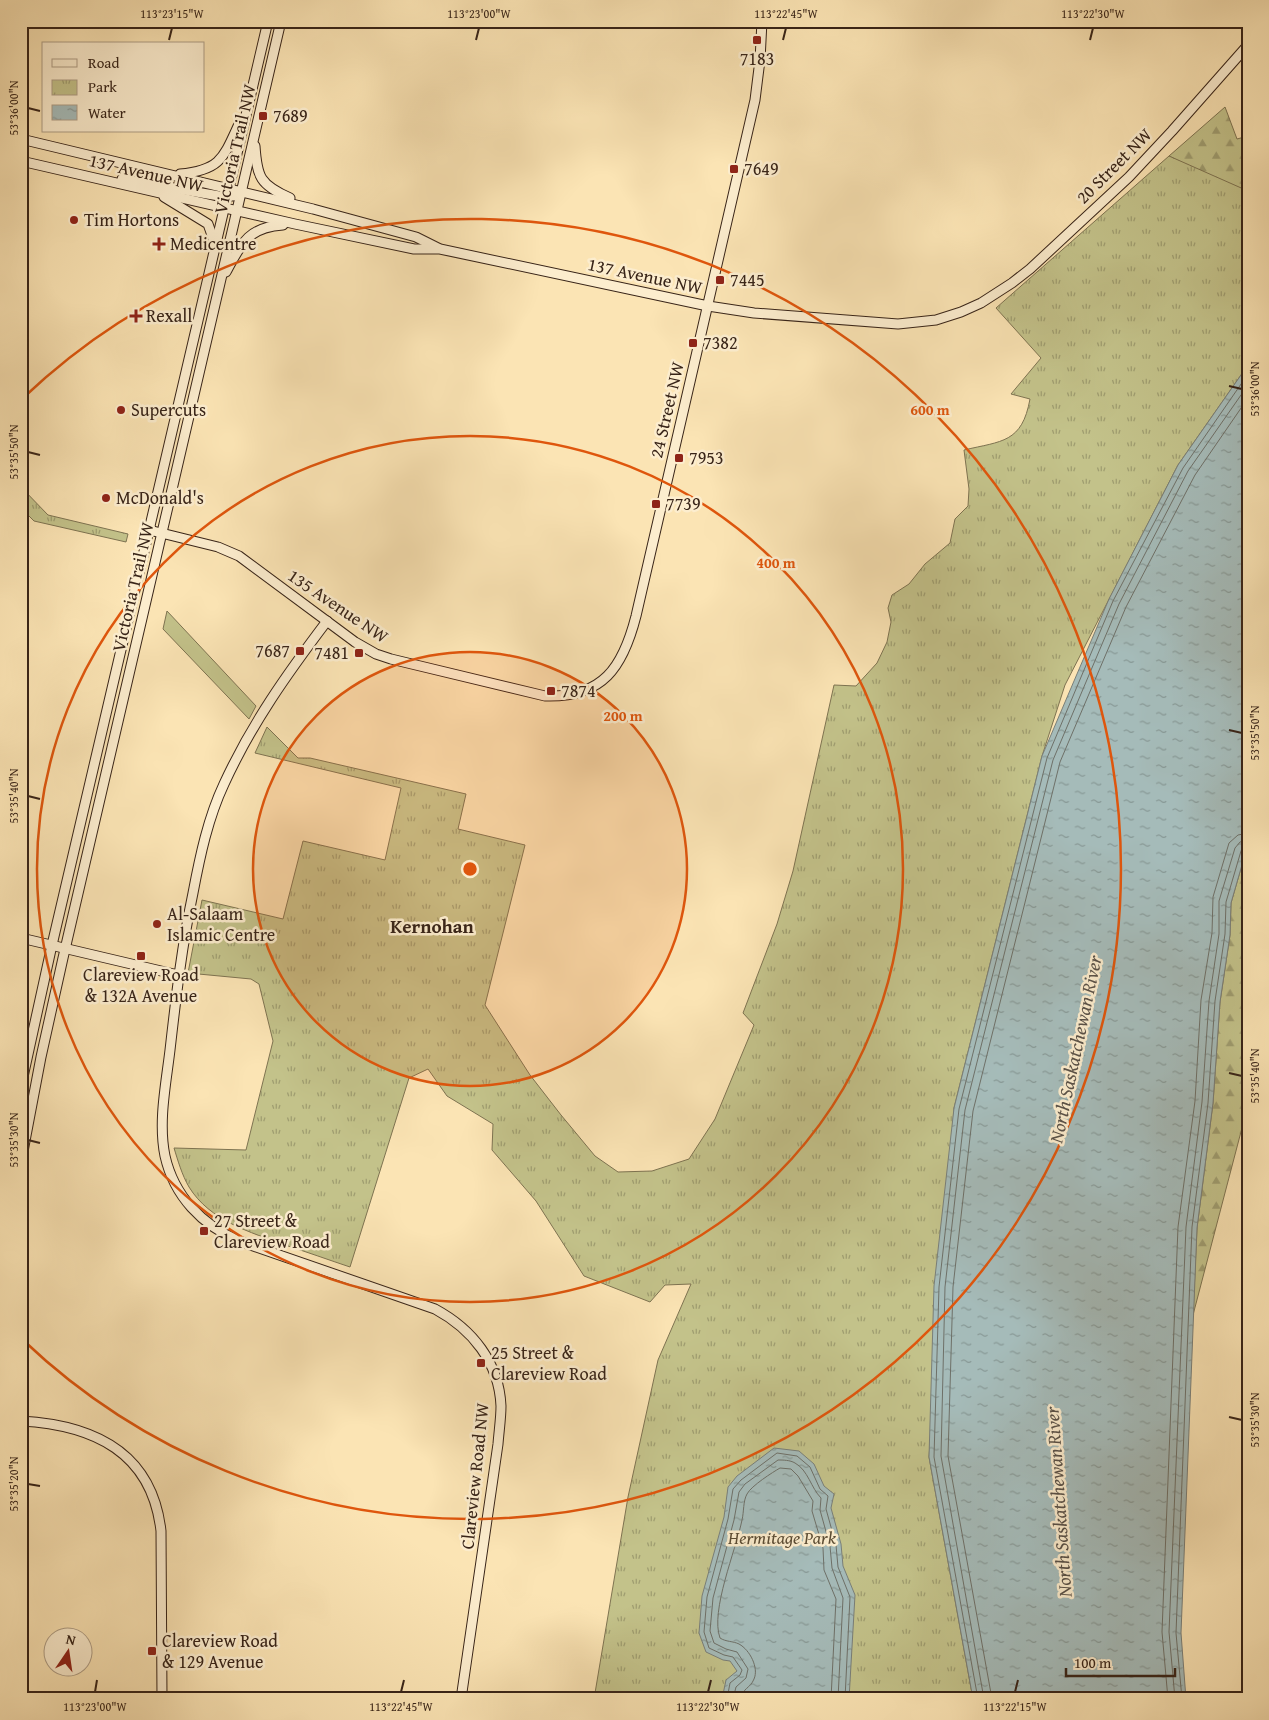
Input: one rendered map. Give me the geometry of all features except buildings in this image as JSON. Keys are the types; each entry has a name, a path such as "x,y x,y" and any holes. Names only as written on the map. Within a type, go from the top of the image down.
{"street":[{"name":"Victoria Trail NW","path":"21,1086 52,945 268,21"},
{"name":"Victoria Trail NW","path":"21,1162 41,1057 65,948 281,21"},
{"name":"24 Street NW","path":"602,680 616,666 630,639 755,100 762,21"},
{"name":"20 Street NW","path":"991,298 1024,274 1129,178 1248,45"},
{"path":"174,175 197,172 210,168 218,162 227,150 247,106"},
{"path":"254,136 256,167 264,184 273,191 313,208"},
{"name":"137 Avenue NW","path":"21,139 174,175 228,192 242,191 313,208 416,237 440,249"},
{"name":"137 Avenue NW","path":"21,161 237,212 414,249 440,249 708,306 754,313 898,324 924,322 948,316 971,308 991,298"},
{"path":"72,173 228,192"},
{"path":"156,192 208,224 215,245"},
{"path":"221,281 239,248 249,235 269,226 295,224"},
{"name":"135 Avenue NW","path":"149,530 218,548 239,556 355,642 376,654 391,659 545,696 566,695 586,690 602,680"},
{"name":"Clareview Road NW","path":"327,621 259,717 223,786 199,861 178,975 164,1112 164,1142 170,1169 179,1189 190,1208 209,1225 239,1241 435,1308 458,1324 477,1342 494,1370 500,1392 501,1406 498,1444 462,1699"},
{"path":"21,938 178,975"},
{"path":"21,1421 47,1423 72,1428 102,1439 127,1458 149,1487 158,1511 161,1532 162,1699"}],"green space":[{"path":"1225,107 1237,139 1248,136 1248,202 1169,156"},
{"name":"Hermitage Park","path":"1169,156 1248,191 1248,365 1178,465 1065,685 1042,756 954,1108 929,1457 973,1699 594,1699 628,1497 658,1360 691,1284 665,1285 650,1302 584,1276 536,1201 492,1150 493,1124 447,1096 428,1069 409,1078 350,1267 245,1230 219,1217 198,1199 184,1178 174,1148 246,1150 273,1041 259,984 251,979 188,973 202,900 283,919 303,841 385,860 401,788 255,753 267,727 298,758 310,758 466,794 458,829 525,845 485,1005 530,1075 595,1156 618,1172 652,1171 689,1159 715,1119 754,1025 743,1013 777,924 793,871 834,685 856,686 877,663 887,642 891,622 888,608 892,595 909,584 925,564 950,543 955,519 968,506 969,489 964,450 1008,438 1022,424 1026,413 1030,399 1011,394 1041,358 996,308"},
{"path":"21,487 48,515 128,534 126,542 34,521 21,508"},
{"path":"167,611 256,706 249,719 163,629"},
{"path":"1248,844 1248,1049 1244,1055 1248,1061 1248,1105 1193,1315 1197,1228 1213,1103 1220,1002 1230,935 1231,903"}],"water":[{"name":"North Saskatchewan River","path":"1248,365 1248,844 1231,903 1230,935 1220,1002 1213,1103 1197,1228 1181,1633 1186,1699 973,1699 929,1457 934,1286 954,1108 1042,756 1109,599 1178,465"},
{"path":"774,1448 799,1451 814,1464 824,1486 834,1494 831,1508 841,1544 843,1566 855,1595 849,1699 722,1699 726,1680 737,1671 730,1661 723,1660 706,1652 699,1633 702,1596 724,1517 728,1487 737,1476"}],"place":[{"name":"7183","path":"757,40"},
{"name":"7689","path":"263,116"},
{"name":"7649","path":"734,169"},
{"name":"Tim Hortons","path":"74,220"},
{"name":"Medicentre","path":"159,244"},
{"name":"7445","path":"720,280"},
{"name":"Rexall","path":"136,316"},
{"name":"7382","path":"693,343"},
{"name":"Supercuts","path":"121,410"},
{"name":"7953","path":"679,458"},
{"name":"McDonald's","path":"106,498"},
{"name":"7739","path":"656,504"},
{"name":"7687","path":"300,651"},
{"name":"7481","path":"359,653"},
{"name":"7874","path":"551,691"},
{"name":"Al-Salaam Islamic Centre","path":"157,924"},
{"name":"Clareview Road & 132A Avenue","path":"141,956"},
{"name":"27 Street & Clareview Road","path":"204,1231"},
{"name":"25 Street & Clareview Road","path":"481,1363"},
{"name":"Clareview Road & 129 Avenue","path":"152,1651"}],"district":[{"name":"Kernohan","path":"432,926"}]}
